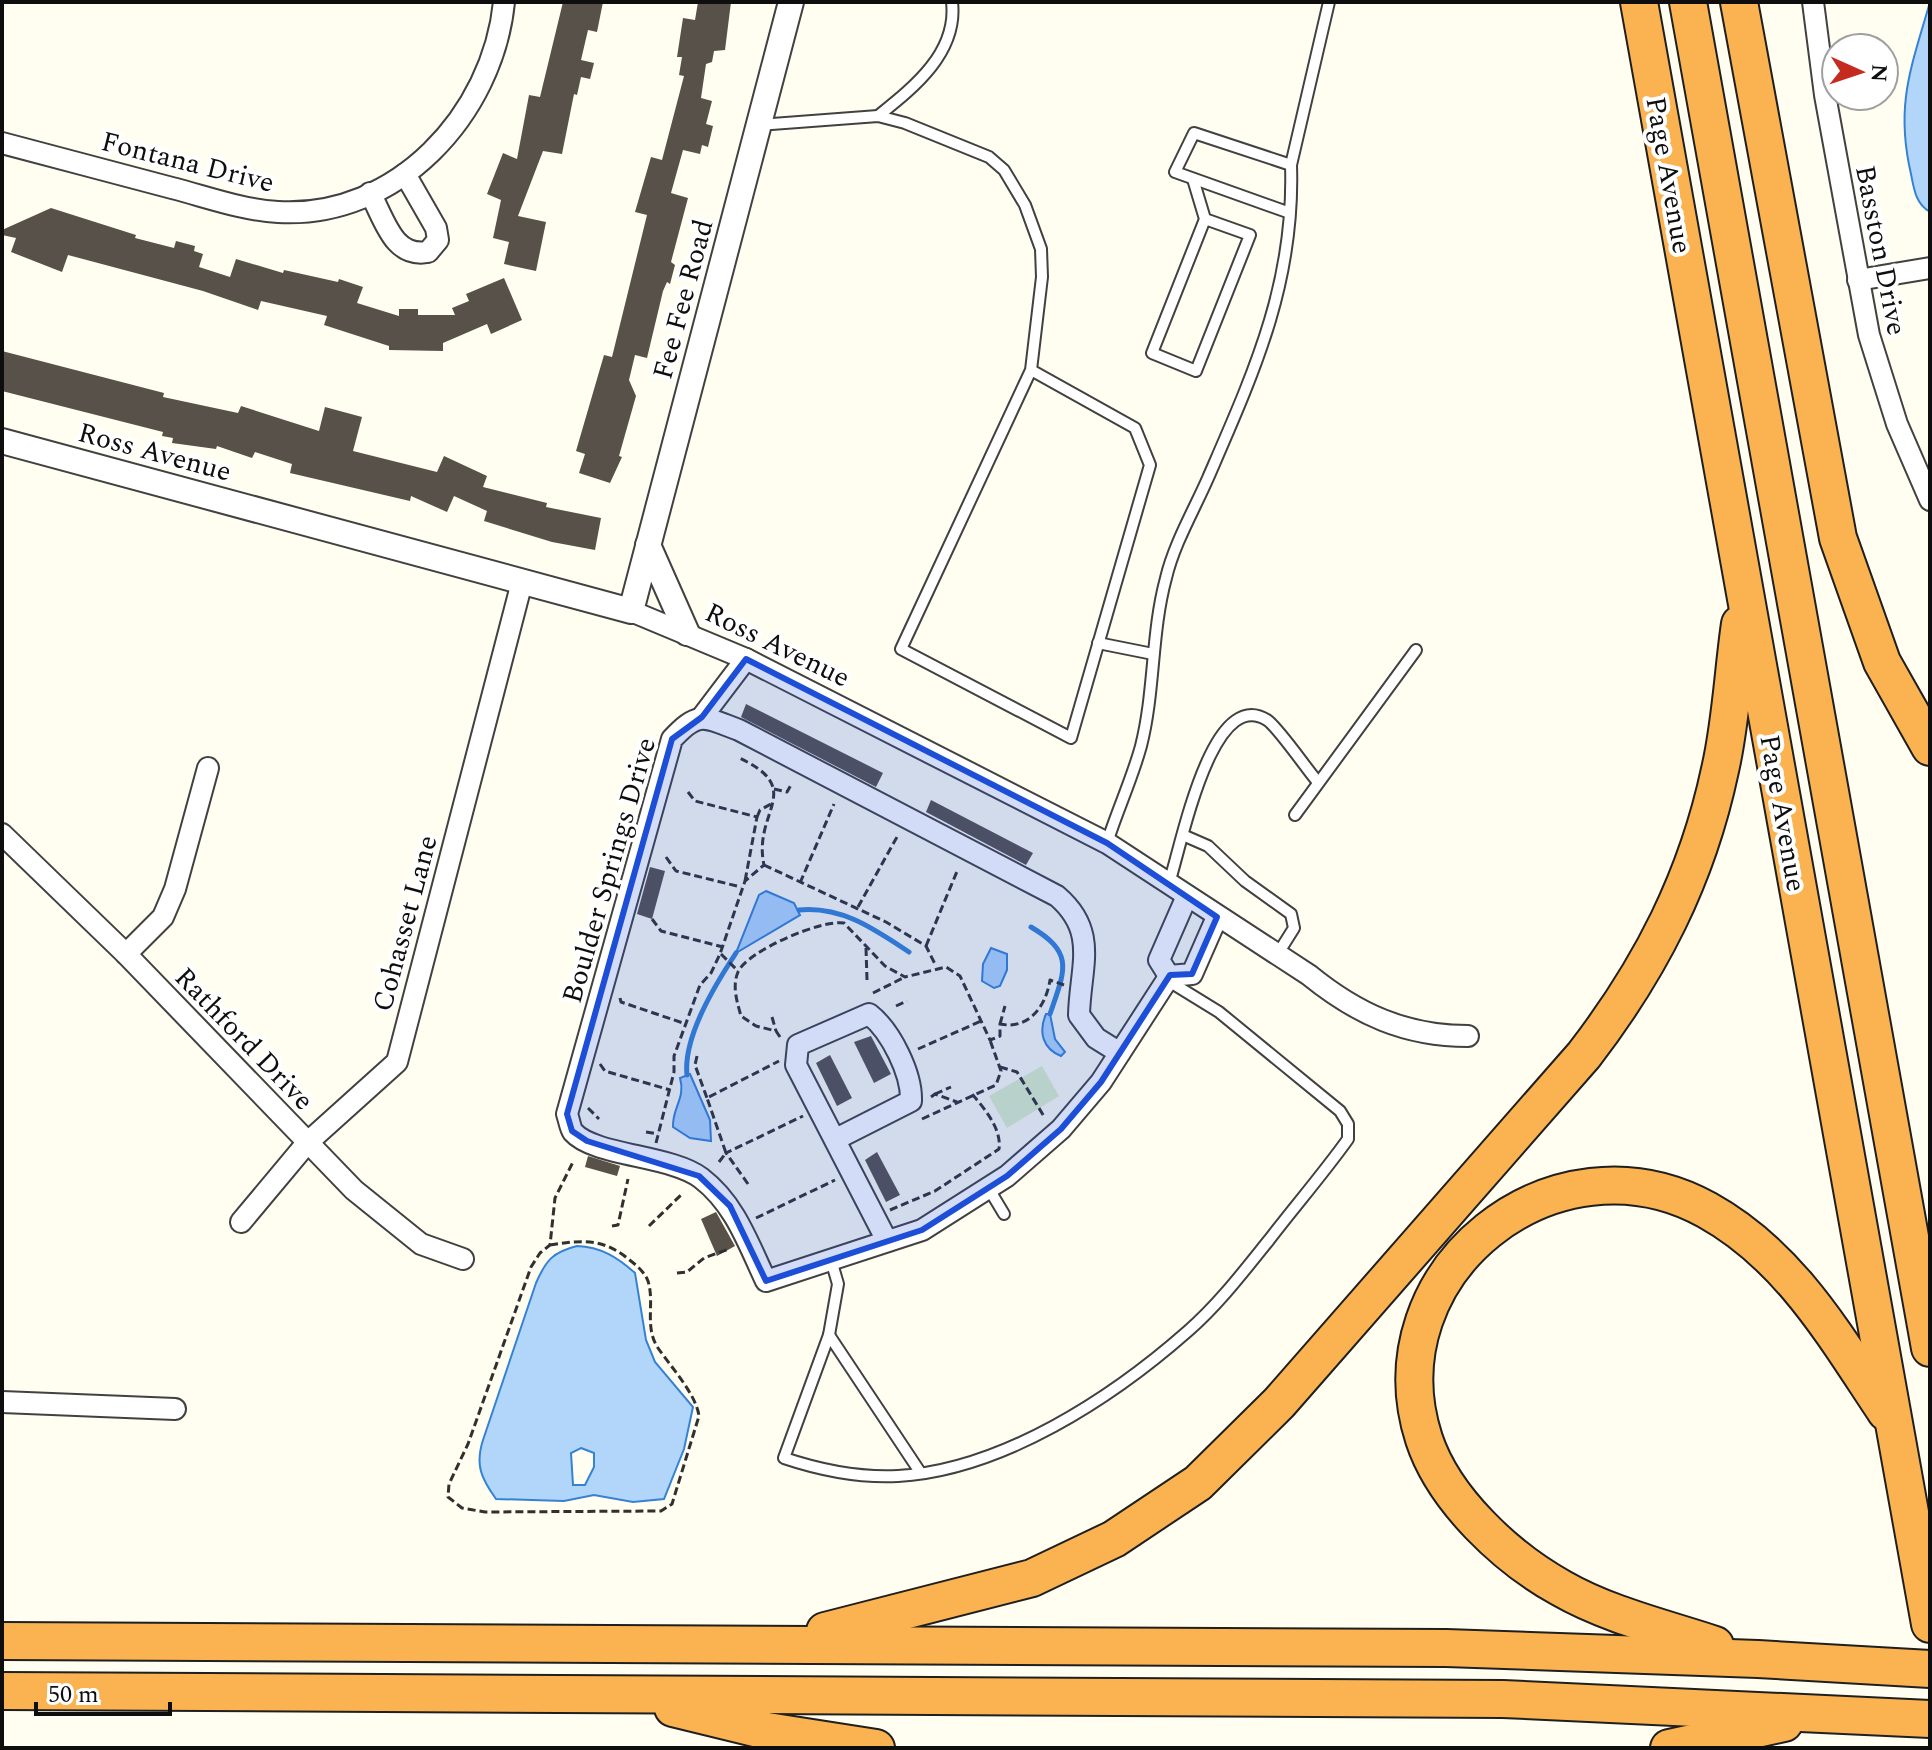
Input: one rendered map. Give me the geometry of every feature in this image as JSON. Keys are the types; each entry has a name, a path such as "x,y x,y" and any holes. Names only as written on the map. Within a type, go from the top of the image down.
{"highway":[{"name":"Page Avenue","path":"1639,2 1927,1608"},
{"name":"Page Avenue","path":"1688,2 1930,1348"},
{"path":"1739,2 1838,538 1882,662 1930,747"},
{"path":"771,1644 975,1595 1068,1563 1154,1516 1198,1483 1279,1403 1584,1055 1624,1004 1655,953 1684,895 1706,830 1721,767 1745,591"},
{"path":"1758,1659 1618,1613 1562,1588 1514,1554 1467,1509 1436,1466 1418,1414 1418,1351 1427,1316 1442,1284 1462,1253 1486,1230 1516,1209 1544,1196 1608,1186 1644,1188 1673,1195 1707,1210 1738,1232 1798,1285 1822,1313 1894,1425"},
{"path":"2,1641 1446,1648 1758,1659 1930,1669"},
{"path":"2,1691 1503,1699 1930,1719"},
{"path":"613,1694 767,1731 876,1748"},
{"path":"1669,1748 1832,1713"}],"street":[{"name":"Fontana Drive","path":"2,143 252,209 308,211 340,205 405,174 440,147 466,110 493,57 504,2"},
{"name":"Fee Fee Road","path":"631,611 791,2"},
{"name":"Basston Drive","path":"1813,2 1858,280 1878,372 1930,500"},
{"path":"370,193 400,248 411,255 428,252 438,240 436,228 405,174"},
{"path":"1858,280 1930,268"},
{"name":"Ross Avenue","path":"2,441 631,611 687,633 746,659 1107,843 1338,999 1381,1022 1418,1033 1468,1036"},
{"path":"648,545 687,633"},
{"name":"Cohasset Lane","path":"241,1222 307,1143 397,1062 522,582"},
{"name":"Boulder Springs Drive","path":"746,659 702,717 690,720 672,739 567,1114 572,1131 587,1141 699,1176 730,1206 766,1281 831,1260"},
{"path":"702,717 739,730 1057,896 1072,909 1082,927 1085,966 1079,1015 1096,1038 1120,1053"},
{"path":"126,954 163,917 208,768"},
{"name":"Rathford Drive","path":"2,834 126,954 307,1143 395,1225 421,1244 463,1259"},
{"path":"1168,978 1159,960 1187,896"},
{"path":"831,1260 940,1222 989,1189 1061,1129 1120,1053 1168,978 1192,974 1217,917"},
{"path":"836,1139 911,1101 911,1087 886,1031 869,1014 798,1045 796,1065 887,1241"},
{"path":"2,1402 175,1409"}],"lane":[{"path":"878,116 916,86 941,54 952,2"},
{"path":"1107,843 1140,747 1166,576 1256,369 1275,312 1288,250 1291,165 1329,2"},
{"path":"759,125 878,116 989,157 1004,170 1025,205 1041,249 1042,277 1031,370 901,649 1071,738 1150,465 1135,428 1031,370"},
{"path":"1290,213 1175,172 1194,133 1291,165"},
{"path":"1193,179 1205,219 1152,353 1196,371 1250,235 1205,219"},
{"path":"1098,643 1153,654"},
{"path":"1295,815 1416,650"},
{"path":"1169,883 1199,782 1217,738 1234,717 1252,714 1269,720 1317,781"},
{"path":"1185,836 1208,846 1245,881 1291,914 1294,928 1277,955"},
{"path":"831,1260 838,1284 829,1335 784,1458 823,1471 898,1476 999,1452 1053,1428 1189,1331 1242,1273 1348,1139 1348,1124 1340,1111 1219,1012 1168,978"},
{"path":"989,1189 1004,1214"},
{"path":"829,1335 920,1472"}],"path":[{"path":"737,757 763,769 774,789 762,839 764,865"},
{"path":"774,789 787,792 792,783"},
{"path":"688,792 695,801 757,817"},
{"path":"651,1159 670,1090 674,1056 700,985 711,973 723,947 745,881 757,817 760,810 773,803"},
{"path":"800,883 834,804"},
{"path":"857,908 897,837"},
{"path":"666,857 676,871 743,888"},
{"path":"745,881 764,865"},
{"path":"764,865 857,908 926,946 936,967"},
{"path":"926,946 958,869"},
{"path":"652,919 661,931 723,947"},
{"path":"776,1031 756,1026 741,1016 735,991 738,971 750,958 811,927 835,921 844,923 885,966 905,977"},
{"path":"866,947 867,980"},
{"path":"720,954 738,971"},
{"path":"873,993 905,977 946,967 960,976 990,1040 1000,1067 996,1085 922,1119"},
{"path":"1000,1024 1012,1027 1029,1019 1041,1007 1050,980 1067,986"},
{"path":"615,993 621,1002 687,1025"},
{"path":"896,1006 907,1001"},
{"path":"990,1040 1000,1036 1005,1006"},
{"path":"772,1017 782,1040"},
{"path":"917,1049 982,1021"},
{"path":"697,1056 695,1065 726,1153 748,1184"},
{"path":"598,1061 605,1071 670,1090"},
{"path":"707,1098 779,1061"},
{"path":"1000,1067 1017,1072 1049,1123"},
{"path":"926,1099 951,1087"},
{"path":"935,1094 957,1102"},
{"path":"890,1210 935,1191 999,1149 1000,1142 986,1111 972,1094"},
{"path":"585,1106 599,1119"},
{"path":"719,1162 726,1153 806,1114"},
{"path":"646,1132 658,1134"},
{"path":"550,1245 579,1240 602,1242 639,1267 648,1281 650,1328 676,1378 697,1402 699,1416 672,1504 661,1511 485,1512 462,1508 448,1497 449,1484 468,1444 531,1267 550,1245 555,1198 573,1162"},
{"path":"612,1226 618,1225 628,1179"},
{"path":"749,1222 835,1180"},
{"path":"649,1226 681,1195"},
{"path":"677,1273 687,1272 704,1258 729,1249"}],"highlighted area":[{"path":"746,659 1107,843 1217,917 1192,974 1170,975 1101,1082 1061,1129 1007,1176 922,1230 766,1281 730,1206 699,1176 587,1141 572,1131 567,1114 672,739 702,717"}],"green space":[{"path":"1042,1066 1059,1096 1007,1128 989,1096"}],"water":[{"path":"1930,2 1930,212 1919,201 1915,191 1906,150 1905,107 1907,87"},
{"path":"766,891 794,903 800,915 736,953 759,895"},
{"path":"991,948 1007,954 1007,970 1000,986 994,988 982,981 983,964"},
{"path":"1046,1014 1050,1014 1055,1039 1065,1052 1061,1056 1050,1049 1044,1039 1042,1027"},
{"path":"690,1074 710,1120 711,1141 690,1138 673,1127 681,1091 680,1078"},
{"path":"577,1246 601,1251 635,1273 646,1340 655,1362 693,1407 684,1449 664,1499 633,1502 594,1495 564,1501 496,1499 483,1478 480,1457 483,1440 536,1283 551,1258","holes":["581,1448 594,1453 594,1467 585,1485 573,1485 571,1453"]}],"building":[{"path":"563,2 603,2 597,32 588,30 581,60 594,63 590,79 581,77 577,95 574,94 562,154 543,151 518,216 546,222 536,271 504,264 509,242 493,238 501,200 487,194 503,153 517,159 529,95 540,97"},
{"path":"698,2 731,2 725,50 714,51 712,62 706,64 701,98 712,101 706,124 713,126 708,147 702,145 700,154 683,150 671,193 688,198 671,262 675,265 670,284 667,282 663,291 647,358 635,355 629,380 636,396 619,456 622,457 610,483 579,473 585,454 576,451 604,355 612,357 647,215 635,212 651,157 662,160 684,76 679,75 682,57 677,57 683,18 695,20"},
{"path":"51,208 136,235 135,238 174,248 176,241 195,246 194,251 203,254 199,267 230,277 236,259 283,273 284,270 338,282 339,279 363,287 357,303 399,316 399,309 418,309 418,315 455,315 452,308 469,301 466,294 504,278 522,320 491,334 487,324 443,343 443,351 389,350 389,346 324,325 327,316 261,301 258,310 203,291 68,255 62,272 11,252 16,238 2,235 2,230"},
{"path":"2,351 164,393 163,397 238,413 241,406 319,431 325,407 362,417 353,451 437,472 444,456 487,476 483,487 547,503 546,507 601,518 595,550 552,542 484,521 487,511 454,496 447,512 411,496 410,501 290,473 292,464 255,452 252,458 217,446 216,449 172,443 173,438 162,436 163,432 2,391"},
{"path":"746,704 883,773 876,787 741,717"},
{"path":"931,800 1033,853 1026,865 926,812"},
{"path":"650,867 665,871 652,919 637,914"},
{"path":"871,1036 891,1074 874,1083 854,1042"},
{"path":"830,1055 852,1098 837,1106 816,1063"},
{"path":"877,1152 900,1195 886,1202 865,1160"},
{"path":"588,1156 620,1166 617,1176 585,1167"},
{"path":"716,1212 735,1246 717,1256 701,1219"}],"waterway":[{"path":"799,910 843,915 909,952"},
{"path":"1031,927 1055,945 1063,964 1060,986 1050,1014"},
{"path":"687,1075 687,1060 695,1028 736,953"}]}
